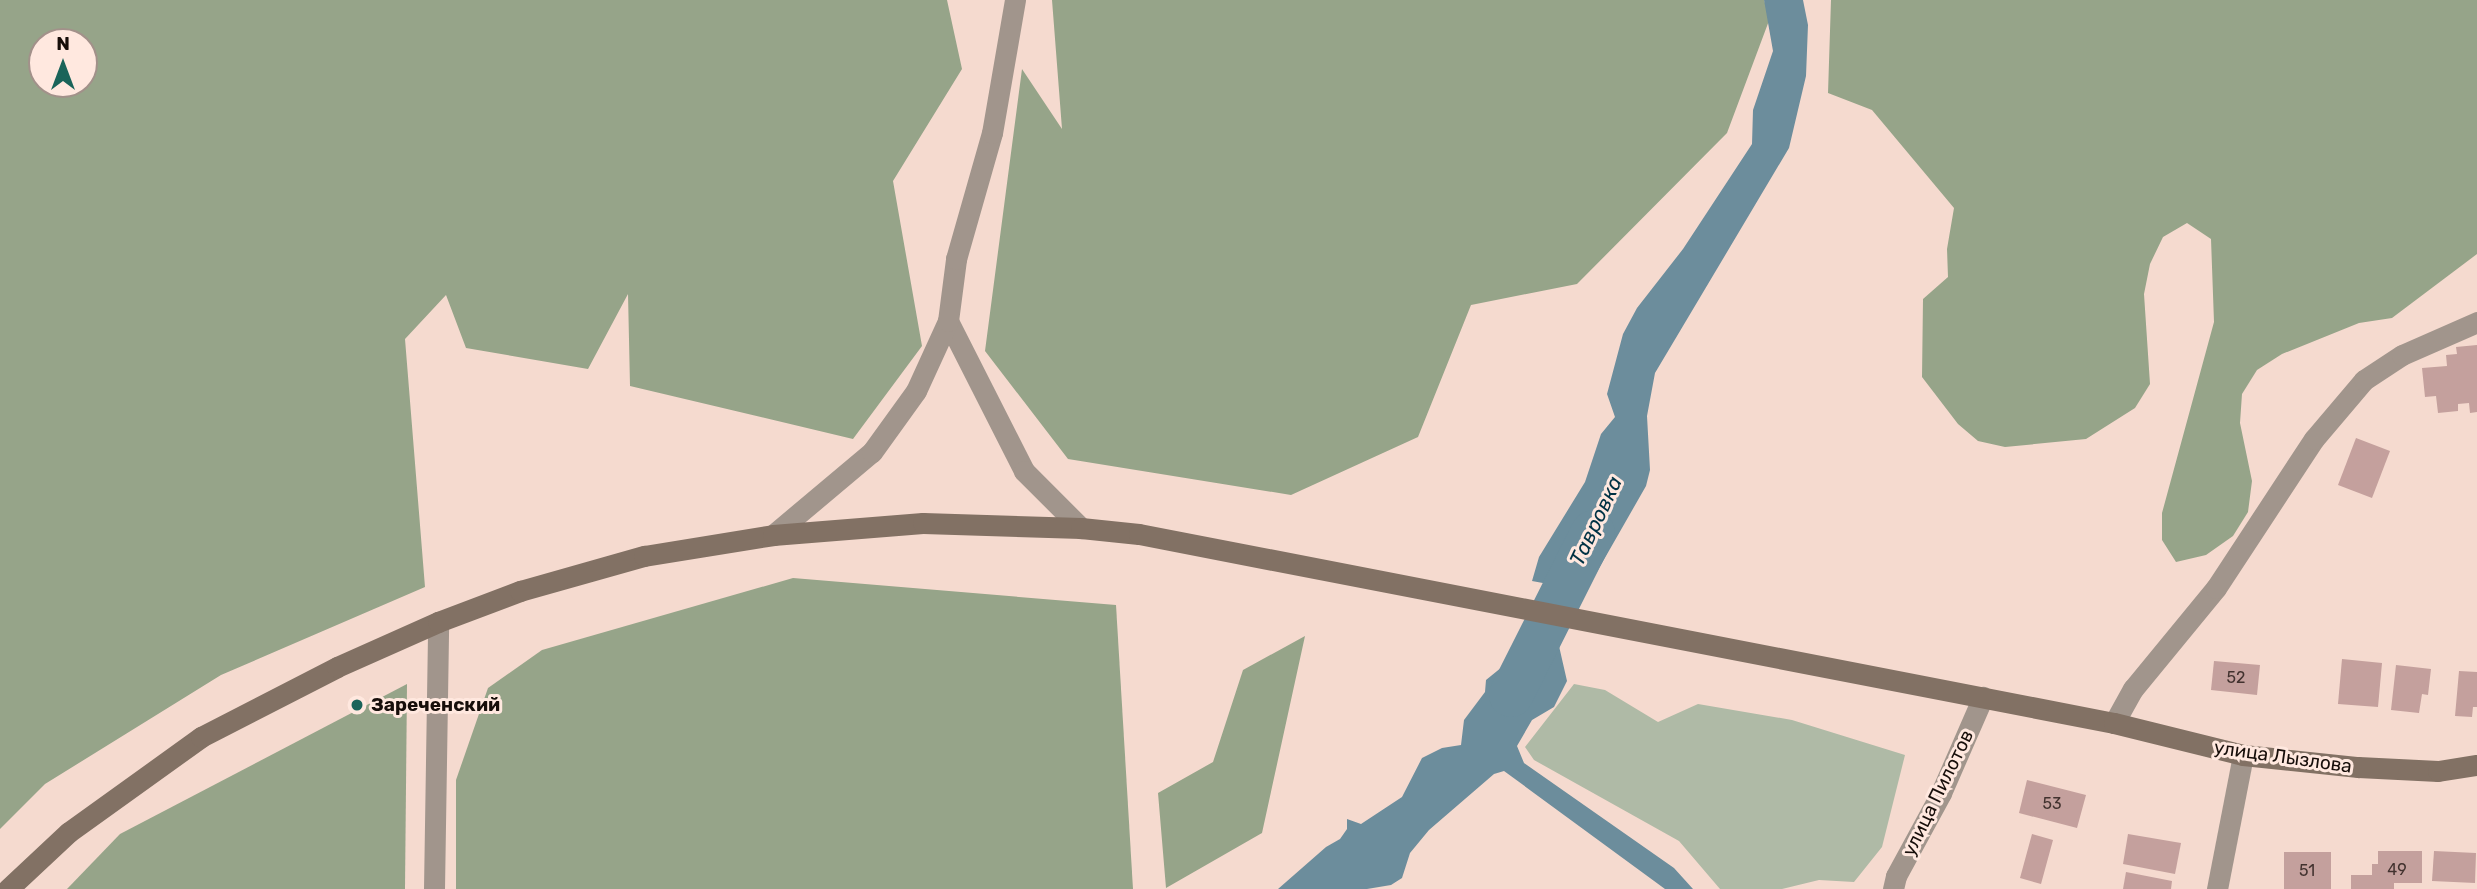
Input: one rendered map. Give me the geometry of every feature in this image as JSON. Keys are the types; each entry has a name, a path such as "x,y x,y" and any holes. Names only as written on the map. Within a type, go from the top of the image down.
{"street":[{"path":"773,535 872,452 915,391 948,321 957,260 992,133 1015,0"},
{"path":"948,321 1024,471 1081,528"},
{"path":"2114,723 2133,689 2216,588 2314,439 2364,380 2402,355 2477,322"},
{"name":"улица Лызлова","path":"8,889 69,832 201,737 337,667 438,622 520,591 644,556 773,535 923,523 1081,528 1139,534 1396,586 2114,723 2243,755 2358,767 2438,771 2477,765"},
{"path":"434,889 438,622"},
{"name":"улица Пилотов","path":"1893,889 1896,876 1941,793 1983,697"},
{"path":"2217,889 2243,755"}],"green space":[{"path":"0,0 947,0 962,69 893,181 922,346 853,439 630,386 628,294 588,369 466,348 446,295 405,339 425,587 221,675 45,784 0,829"},
{"path":"1052,0 1764,0 1770,18 1727,133 1577,284 1471,305 1418,437 1291,495 1068,459 985,351 1022,69 1062,129"},
{"path":"1831,0 2477,0 2477,254 2392,318 2359,323 2282,354 2257,370 2242,394 2240,423 2252,481 2248,512 2233,536 2206,555 2176,562 2162,540 2162,513 2214,322 2211,239 2187,223 2163,237 2150,264 2144,294 2150,384 2135,408 2086,439 2005,447 1978,441 1958,424 1922,377 1923,299 1948,277 1947,249 1954,208 1872,110 1828,93"},
{"path":"793,578 1116,605 1133,889 456,889 456,780 488,688 542,650"},
{"path":"1305,636 1262,833 1166,888 1158,793 1213,762 1243,670"},
{"path":"407,684 405,889 67,889 120,834"},
{"path":"1574,684 1605,690 1658,722 1698,704 1792,720 1905,755 1882,847 1854,882 1819,880 1782,889 1720,889 1679,841 1534,760 1525,747"}],"water":[{"path":"1764,0 1803,0 1808,25 1806,76 1789,148 1655,373 1647,416 1650,470 1646,486 1586,591 1532,581 1539,557 1585,482 1601,434 1615,417 1607,394 1623,334 1637,308 1683,249 1752,144 1753,110 1773,51"},
{"path":"1517,637 1559,646 1567,681 1554,707 1532,720 1517,746 1524,763 1674,868 1693,889 1665,889 1504,771 1494,774 1429,830 1410,853 1402,878 1391,885 1367,889 1278,889 1326,847 1340,839 1347,829 1347,819 1361,824 1402,797 1422,758 1442,748 1461,745 1464,720 1485,692 1486,680 1502,667"}],"building":[{"path":"2477,345 2477,412 2470,413 2469,403 2458,404 2458,411 2438,413 2436,396 2425,397 2422,368 2447,366 2446,355 2457,354 2456,347"},
{"path":"2356,438 2390,451 2372,498 2338,485"},
{"path":"2342,659 2382,663 2378,707 2338,704"},
{"path":"2214,661 2260,665 2257,695 2211,690"},
{"path":"2396,665 2431,669 2428,695 2422,694 2419,713 2391,710"},
{"path":"2459,671 2477,672 2477,707 2473,707 2472,717 2455,716"},
{"path":"2027,780 2086,795 2077,828 2019,813"},
{"path":"2032,834 2053,840 2041,884 2020,878"},
{"path":"2128,834 2181,843 2175,874 2123,864"},
{"path":"2378,851 2422,851 2422,883 2394,883 2394,889 2351,889 2351,875 2372,875 2372,864 2378,864"},
{"path":"2434,851 2476,853 2475,883 2432,881"},
{"path":"2284,852 2331,852 2331,889 2284,889"},
{"path":"2126,872 2172,881 2171,889 2123,889"}],"waterway":[{"name":"Тавровка","path":"1511,695 1593,532"}],"place":[{"name":"Зареченский","path":"357,705"}]}
